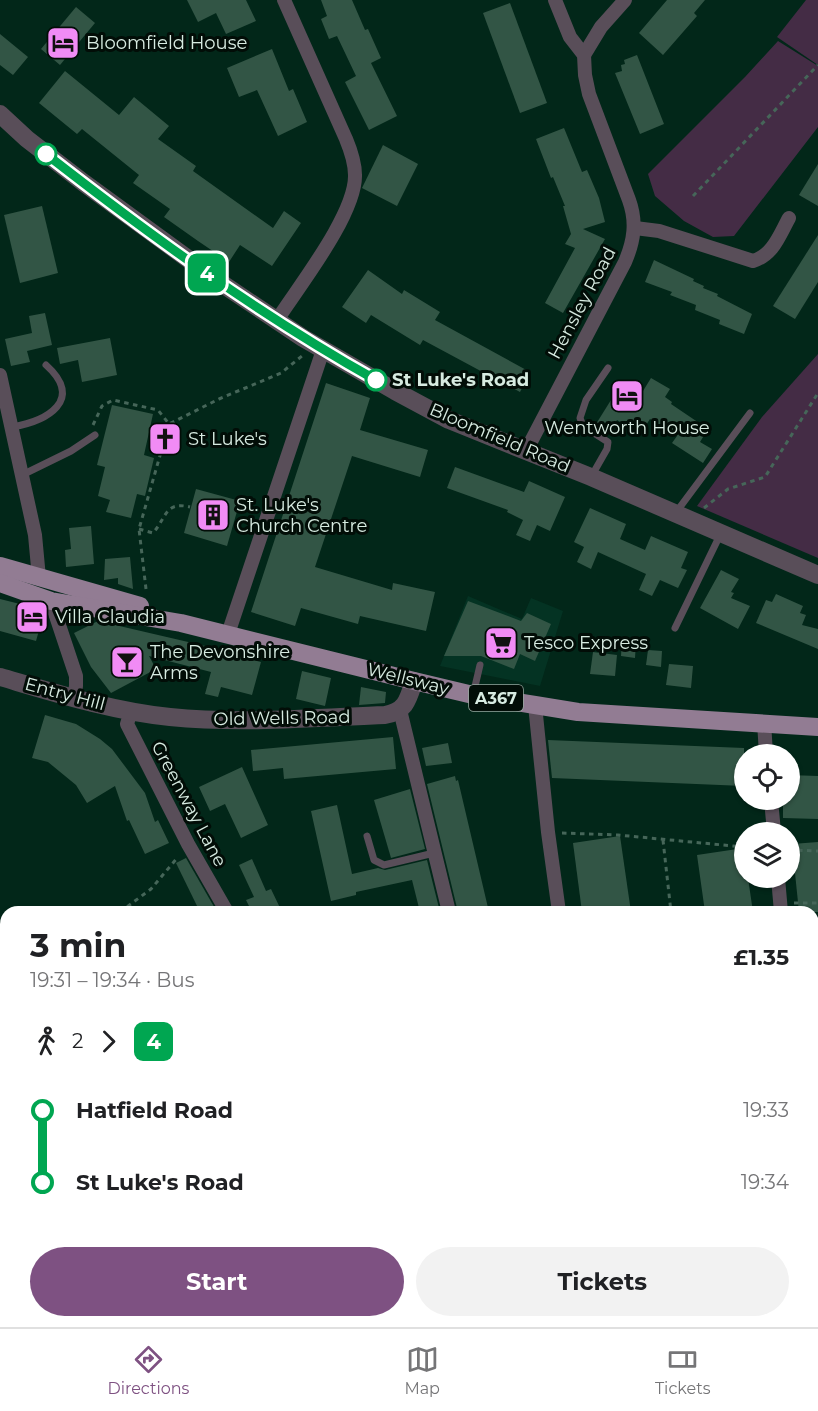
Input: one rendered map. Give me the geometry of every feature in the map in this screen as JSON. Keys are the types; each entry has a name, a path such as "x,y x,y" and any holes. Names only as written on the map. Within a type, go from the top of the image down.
{"main road":[{"name":"Wellsway","path":"0,566 149,609 181,623"},
{"path":"39,578 51,601"},
{"name":"Wellsway","path":"0,583 51,601 181,623 414,681 535,705 578,712 818,727"}],"street":[{"path":"277,320 342,221 351,198 355,176 352,156 346,139 284,0"},
{"name":"Hensley Road","path":"526,451 625,262 632,246 634,228 633,211 589,94 584,55 570,38 555,0"},
{"path":"584,55 601,27 625,0"},
{"name":"Bloomfield Road","path":"0,114 27,139 84,183 221,284 323,350 449,420 591,477 818,575"},
{"path":"634,228 658,231 753,261 764,258 789,219"},
{"path":"228,634 323,350"},
{"path":"0,375 35,535 39,578"},
{"path":"51,601 76,676 74,698"},
{"name":"Entry Hill","path":"0,677 131,711"},
{"path":"414,681 410,694 400,710 447,906"},
{"path":"535,705 558,906"},
{"name":"Old Wells Road","path":"131,711 168,717 233,720 385,716 400,710"},
{"name":"Greenway Lane","path":"131,711 127,724 188,844 224,906"},
{"path":"764,722 765,744"},
{"path":"779,888 780,906"}],"lane":[{"path":"12,427 31,424 47,417 57,409 61,401 61,383 46,365"},
{"path":"591,477 607,449 608,442 583,426 580,418 586,400 608,368"},
{"path":"676,513 750,412"},
{"path":"22,475 72,451 95,435"},
{"path":"675,628 721,532"},
{"path":"473,694 480,665"},
{"path":"368,836 374,860 384,865 434,853"}],"path":[{"path":"693,196 818,65"},
{"path":"149,609 139,529 168,424 219,399 281,373 303,356 304,353 297,348 303,338"},
{"path":"693,520 702,509 728,489 765,477 818,393"},
{"path":"85,442 102,406 113,400 158,410 168,424"},
{"path":"139,529 153,533 171,507 178,504 190,507"},
{"path":"548,832 618,835 734,846"},
{"path":"663,840 670,906"},
{"path":"128,906 151,889 188,844"},
{"path":"800,850 818,851"},
{"path":"795,906 818,903"}],"shaded area":[{"path":"806,0 818,0 818,65 777,37"},
{"path":"778,41 818,66 818,127 734,236 713,237 684,221 655,196 648,174"},
{"path":"818,354 818,558 697,506 762,417"},
{"name":"Tesco Express","path":"468,596 522,619 531,598 563,611 540,686 440,666"}],"building":[{"path":"187,0 246,0 256,21 226,34 216,13 198,22"},
{"path":"321,0 352,0 381,58 371,63 397,116 369,130 345,82 356,76 337,36 329,39 321,19 327,16"},
{"path":"667,0 705,0 694,13 697,16 663,55 639,33"},
{"path":"510,3 547,103 520,113 483,13"},
{"path":"76,7 95,23 60,65 41,49"},
{"path":"0,34 28,57 13,75 0,65"},
{"path":"272,49 289,91 293,89 307,122 278,136 257,90 239,97 227,68"},
{"path":"637,55 664,124 640,134 615,73 622,71 621,65 625,64 624,60"},
{"path":"65,71 119,115 134,97 169,126 158,139 196,166 193,171 273,228 284,211 301,223 272,266 240,245 229,262 198,241 164,217 170,209 133,183 139,175 82,129 77,134 39,103"},
{"path":"564,128 582,172 587,170 599,198 605,222 583,229 605,239 563,313 545,303 575,248 565,244 571,234 563,206 565,206 536,139"},
{"path":"383,145 418,164 397,206 362,188"},
{"path":"818,164 818,206 799,195"},
{"path":"42,206 58,273 20,283 4,215"},
{"path":"818,235 818,282 795,319 773,306"},
{"path":"654,260 694,279 693,281 704,286 703,288 752,314 744,334 719,324 720,320 695,310 696,305 670,295 672,292 645,282"},
{"path":"368,270 402,294 404,290 440,312 435,320 530,372 520,392 423,340 420,345 371,315 366,323 342,307"},
{"path":"45,313 52,345 27,351 30,362 11,366 5,339 32,333 29,316"},
{"path":"110,338 117,375 82,382 78,360 60,364 57,348"},
{"path":"651,378 670,389 665,397 672,402 671,404 708,429 700,442 712,449 703,463 672,443 677,436 650,419 646,425 643,423 637,433 617,420 610,433 596,424 616,392 635,404"},
{"path":"326,383 370,398 360,430 428,450 420,477 352,456 315,567 392,590 393,583 435,592 426,631 360,616 358,624 301,608 295,626 251,612"},
{"path":"112,405 153,414 144,455 154,458 145,496 137,494 131,518 106,512 110,500 98,496 105,467 97,465"},
{"path":"455,467 524,492 529,481 565,497 550,531 537,525 530,541 516,535 523,520 507,512 508,510 447,488"},
{"name":"St. Luke's Church Centre","path":"196,489 240,501 227,546 184,533"},
{"path":"590,508 626,524 620,539 645,550 651,536 688,552 681,568 687,570 678,588 660,580 652,596 639,590 646,574 598,552 591,569 577,562 584,547 574,542"},
{"path":"91,526 94,564 66,567 65,550 71,549 69,528"},
{"path":"130,557 133,589 118,584 118,578 104,580 105,559"},
{"path":"721,570 739,579 731,592 734,593 731,598 750,606 738,629 700,608"},
{"path":"776,594 803,606 800,613 806,615 802,625 818,629 818,649 756,623 766,600 772,602"},
{"path":"0,599 28,606 24,623 40,627 36,641 0,631"},
{"path":"468,601 521,621 527,613 551,624 535,661 520,654 514,669 481,656 444,656"},
{"path":"98,621 214,648 213,650 261,662 252,695 221,687 218,697 205,694 211,672 149,656 156,669 111,693 91,667 74,633"},
{"path":"622,641 636,642 635,658 621,656"},
{"path":"648,650 662,651 661,667 646,665"},
{"path":"593,652 617,655 615,676 590,674"},
{"path":"669,664 693,666 691,688 666,685"},
{"path":"302,671 331,678 325,706 296,699"},
{"path":"361,687 386,692 385,703 359,705"},
{"path":"45,715 76,724 112,749 145,793 155,822 158,820 169,843 145,854 129,820 127,821 115,786 87,803 76,785 48,762 32,758"},
{"path":"393,737 396,769 284,779 283,768 253,771 251,750"},
{"path":"548,740 734,748 734,786 552,778"},
{"path":"448,743 452,763 426,766 422,748"},
{"path":"242,767 268,825 241,838 225,804 210,811 199,787"},
{"path":"800,775 818,776 818,819 783,818 783,810 800,810"},
{"path":"455,776 456,781 458,780 488,906 457,906 427,784"},
{"path":"410,789 425,849 391,858 374,800"},
{"path":"337,805 352,874 378,868 385,870 427,860 438,906 418,906 412,880 356,892 356,895 331,901 311,811"},
{"path":"620,836 630,906 581,906 573,843"},
{"path":"818,842 818,906 798,906 797,888 800,888 800,843"},
{"path":"734,849 734,888 749,888 752,906 704,906 697,855"},
{"path":"186,858 214,906 197,906 176,863"},
{"path":"252,859 266,891 271,889 279,906 249,906 246,900 254,897 239,865"}],"bus line":[{"name":"4","path":"46,154 221,284 303,338 376,380"}],"place":[{"name":"Bloomfield House","path":"63,43"},
{"name":"St Luke's Road","path":"376,380"},
{"name":"Wentworth House","path":"627,396"},
{"name":"St Luke's","path":"165,439"},
{"name":"St. Luke's Church Centre","path":"213,515"},
{"name":"Villa Claudia","path":"32,617"},
{"name":"Tesco Express","path":"501,643"},
{"name":"The Devonshire Arms","path":"127,662"}]}
